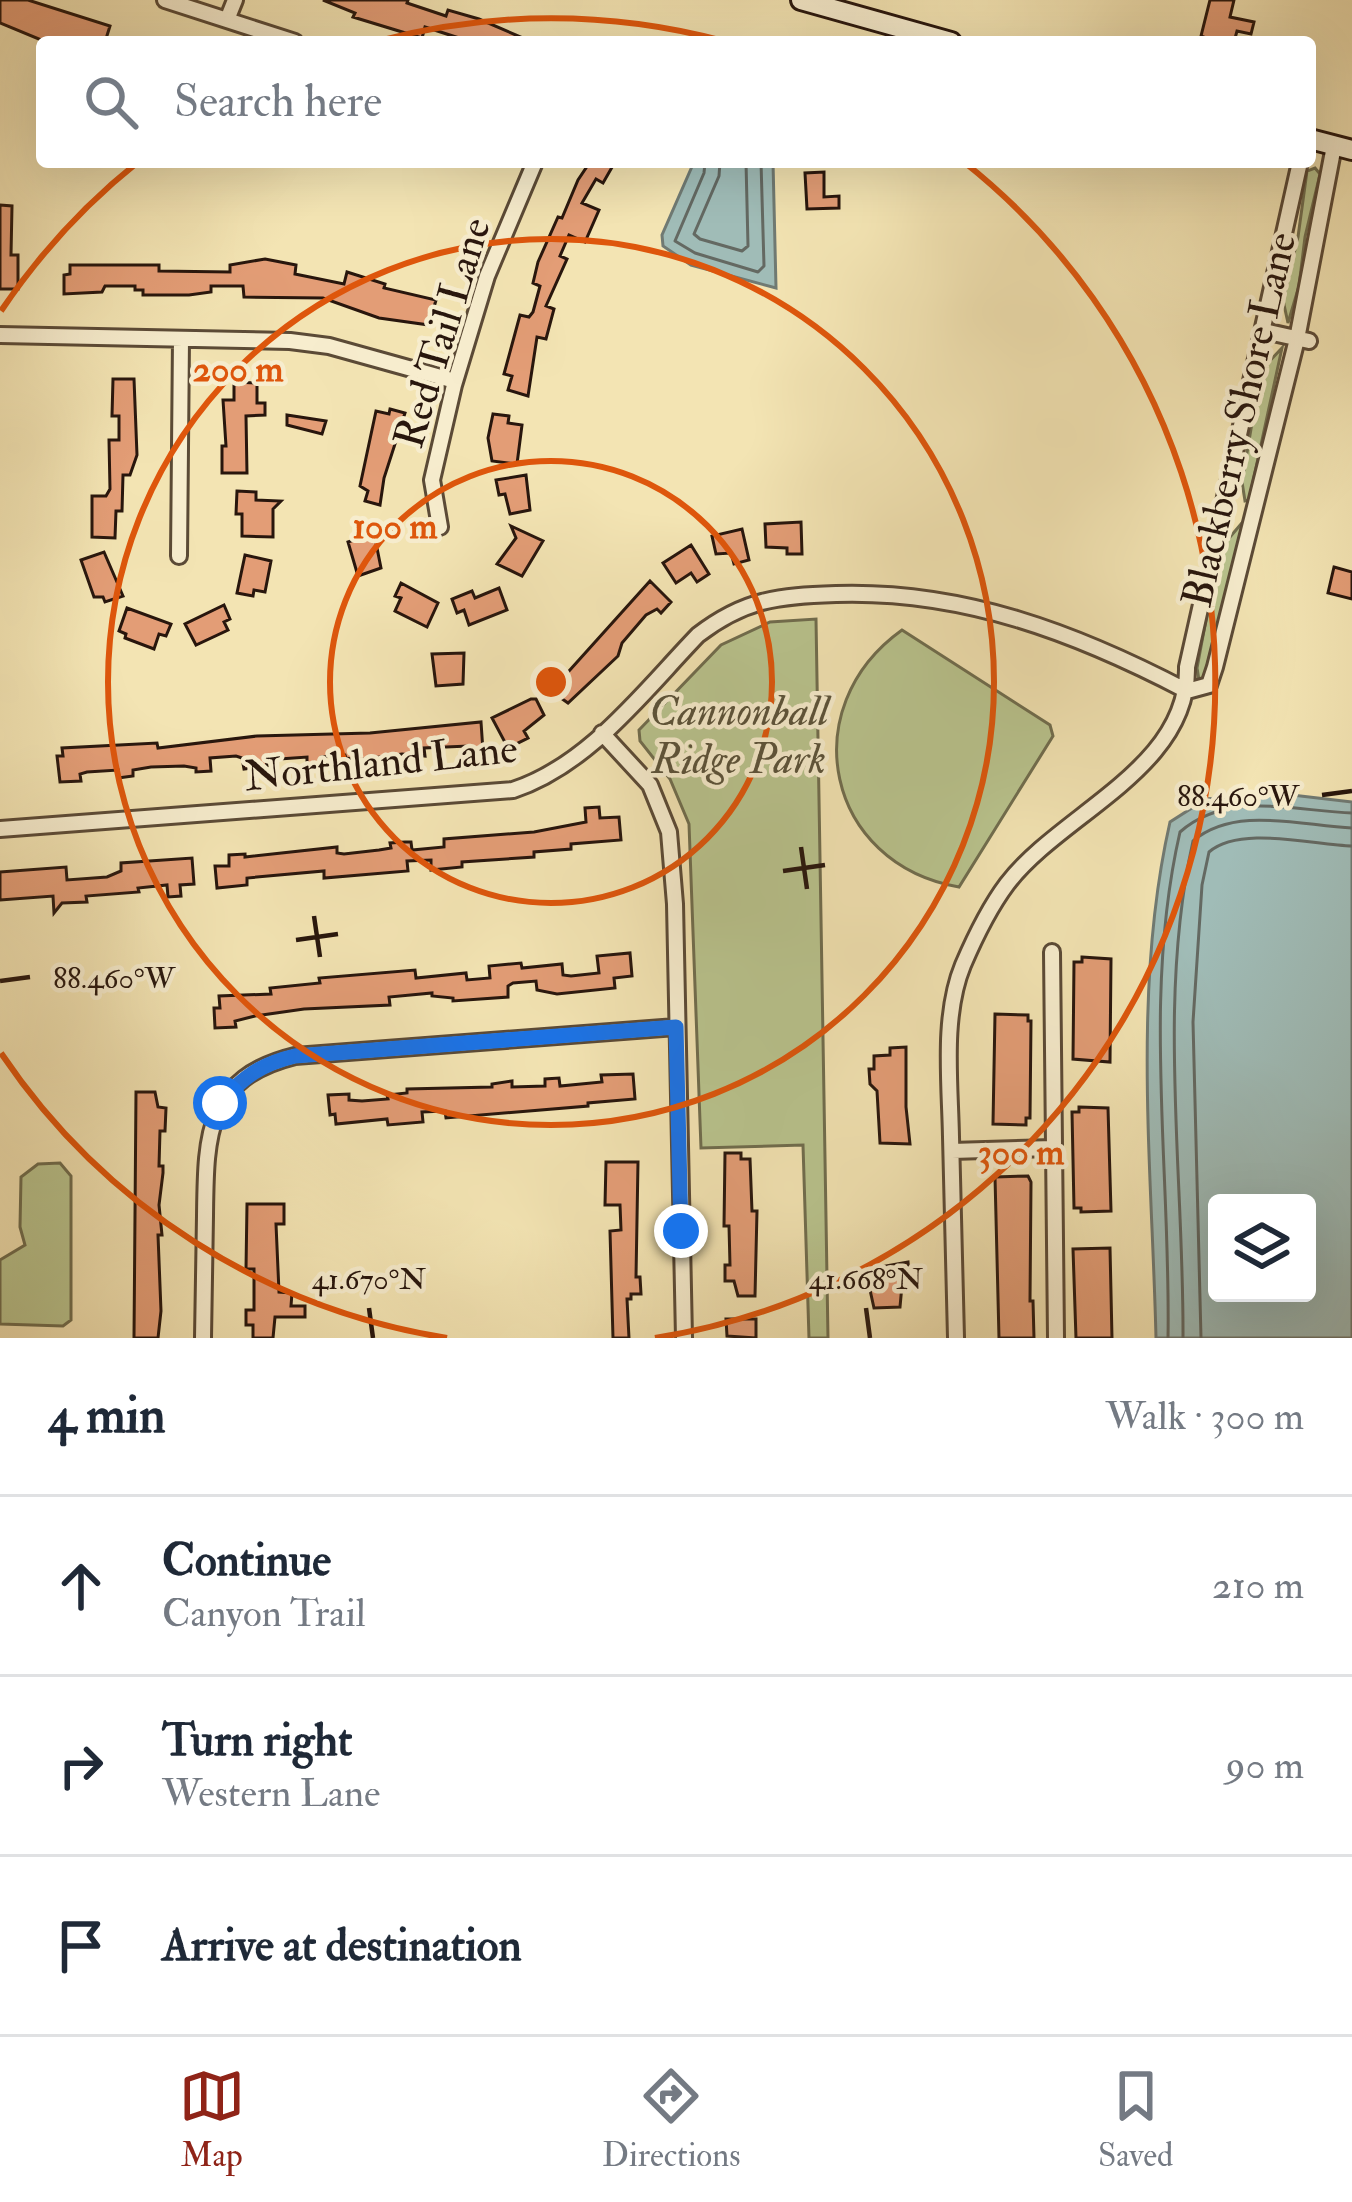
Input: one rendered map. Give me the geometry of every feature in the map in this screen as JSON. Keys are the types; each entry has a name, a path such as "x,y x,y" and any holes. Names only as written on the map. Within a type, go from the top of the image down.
{"main road":[{"path":"801,0 930,36"}],"street":[{"path":"166,0 276,36"},
{"path":"227,20 235,0"},
{"name":"Blackberry Shore Lane","path":"1187,692 1209,685 1215,667 1303,340 1343,148"},
{"name":"Red Tail Lane","path":"440,527 432,480 455,381 488,276 533,168"},
{"name":"Blackberry Shore Lane","path":"956,1338 952,1025 961,970 1008,883 1150,756 1187,692 1187,667 1299,168"},
{"path":"1264,331 1303,340"},
{"path":"0,335 251,338 329,346 455,381"},
{"path":"179,556 181,339"},
{"name":"Northland Lane","path":"0,829 513,790 561,768 602,733 698,634 740,606 777,597 873,593 943,599 1019,617 1082,639 1187,692"},
{"path":"602,733 650,785 669,832 675,904 684,1338"},
{"path":"1052,952 1056,1338"},
{"path":"203,1338 206,1149 220,1103 244,1076 269,1062 295,1056 676,1027"},
{"path":"952,1150 1053,1148"}],"green space":[{"path":"1315,168 1320,174 1288,323 1283,300 1307,171"},
{"path":"1282,348 1249,500 1245,501 1242,482 1261,370"},
{"path":"1241,524 1204,677 1199,680 1197,668 1219,550"},
{"name":"Cannonball Ridge Park","path":"816,619 828,1338 809,1338 803,1145 701,1148 689,824 670,779 640,741 639,730 721,645 770,622"},
{"path":"902,630 1050,725 1053,736 959,887 914,873 879,848 854,816 840,779 837,740 846,700 868,662"},
{"path":"60,1163 71,1176 71,1320 63,1326 0,1324 0,1260 25,1245 20,1227 21,1177 38,1164"}],"water":[{"path":"691,168 773,168 776,288 691,265 663,246 662,235"},
{"path":"1275,793 1352,802 1352,1338 1156,1338 1148,1014 1158,885 1170,822 1206,799"}],"building":[{"path":"0,0 28,0 110,26 107,36 36,38 0,23"},
{"path":"323,0 408,0 446,16 448,10 479,19 518,36 453,36 425,27 423,36 415,36 353,17 355,13"},
{"path":"1210,0 1234,0 1230,17 1254,22 1251,34 1201,36"},
{"path":"586,168 612,168 603,183 596,179 582,203 599,210 585,242 569,235 560,256 567,259 546,306 554,309 546,339 537,337 528,396 508,390 512,376 504,374 520,315 529,317 533,312 540,286 533,283 538,262"},
{"path":"824,172 824,197 839,196 839,208 807,209 805,173"},
{"path":"0,205 12,206 11,255 18,255 18,289 0,289"},
{"path":"265,259 296,265 295,274 344,284 347,272 385,284 384,288 436,300 429,325 379,318 323,298 244,297 243,286 211,286 211,292 189,295 143,295 135,286 64,294 64,275 70,274 70,265 159,265 159,271 230,272 230,265"},
{"path":"113,379 134,379 137,455 130,475 123,475 115,538 92,537 92,496 106,496 110,489 109,440 119,440 119,416 112,416"},
{"path":"234,382 257,383 257,403 265,403 265,415 246,416 247,473 222,473 222,446 226,446 223,400 234,400"},
{"path":"390,409 405,413 380,505 365,501 368,491 360,486 376,411 389,414"},
{"path":"493,414 509,416 508,423 522,425 517,464 492,461 488,438"},
{"path":"287,415 326,421 322,434 287,425"},
{"path":"526,475 530,510 510,514 496,480"},
{"path":"237,491 256,492 256,500 281,501 273,509 273,537 242,536"},
{"path":"801,522 802,554 766,547 765,524"},
{"path":"511,526 543,541 522,576 497,564 516,538"},
{"path":"742,529 749,560 734,564 731,553 716,554 712,536"},
{"path":"374,533 381,568 358,576 348,542"},
{"path":"691,545 709,574 697,582 691,573 676,583 663,563"},
{"path":"104,552 123,596 105,602 103,597 94,597 81,560"},
{"path":"245,555 271,561 265,592 237,593"},
{"path":"1334,567 1352,572 1352,599 1328,593"},
{"path":"650,581 671,602 661,613 657,609 646,615 622,643 618,656 568,703 551,691"},
{"path":"401,583 438,603 427,627 395,611"},
{"path":"499,588 507,610 469,625 464,610 457,613 452,599 472,591 475,598"},
{"path":"224,605 230,619 224,622 228,630 196,645 185,624"},
{"path":"127,608 171,624 166,636 159,634 154,649 119,631"},
{"path":"464,653 463,684 436,686 432,654"},
{"path":"536,699 544,715 524,731 528,738 508,748 492,718"},
{"path":"481,722 483,751 469,752 468,746 424,748 425,756 358,760 345,755 307,764 307,757 266,760 267,766 244,769 242,758 236,756 210,758 211,771 151,767 133,770 133,776 118,778 118,770 87,772 80,774 81,781 60,782 57,756 63,756 62,748 157,743 158,748 257,736 370,733"},
{"path":"599,807 600,818 619,817 621,840 571,844 571,849 534,852 534,857 462,862 462,867 431,870 431,860 407,861 408,871 324,878 324,871 247,878 247,885 217,888 215,866 229,866 229,855 337,847 337,853 344,854 405,842 411,842 412,850 444,847 444,839 534,832 586,822 585,808"},
{"path":"192,858 194,884 180,885 181,896 168,897 167,885 138,888 139,892 62,903 54,913 53,896 0,900 0,872 66,867 67,880 107,877 121,871 121,863"},
{"path":"630,953 632,976 614,978 615,988 557,994 537,990 536,981 513,983 508,986 508,997 453,1001 432,993 389,997 390,1005 304,1009 215,1028 219,996 271,994 270,988 320,983 319,978 415,970 416,978 466,973 467,980 490,978 489,966 521,963 522,968 562,964 563,975 571,976 599,973 597,956"},
{"path":"1082,957 1111,959 1110,1062 1073,1059 1074,962 1082,962"},
{"path":"995,1014 1028,1015 1031,1021 1030,1118 1026,1125 993,1124"},
{"path":"906,1047 910,1144 880,1143 877,1091 870,1084 869,1069 874,1069 874,1056"},
{"path":"633,1074 635,1099 588,1106 446,1118 445,1111 422,1112 423,1122 388,1125 387,1119 336,1124 335,1114 330,1115 328,1095 349,1094 349,1100 362,1101 388,1099 387,1095 407,1093 407,1089 492,1087 512,1081 512,1087 545,1086 545,1079 559,1078 560,1086 602,1082 601,1075"},
{"path":"136,1092 155,1092 158,1107 166,1108 165,1131 160,1131 158,1338 134,1338"},
{"path":"1079,1107 1108,1108 1111,1211 1074,1208 1072,1112 1079,1112"},
{"path":"725,1153 741,1153 741,1159 750,1159 752,1211 757,1211 755,1296 738,1296 734,1281 725,1281 725,1265 730,1265 729,1226 724,1226"},
{"path":"606,1162 638,1162 636,1277 640,1277 641,1294 627,1299 629,1338 613,1338 610,1231 621,1230 620,1205 605,1205"},
{"path":"1028,1176 1034,1338 999,1338 995,1177"},
{"path":"247,1204 284,1204 284,1224 276,1224 279,1292 292,1293 291,1306 305,1306 305,1317 275,1317 273,1338 253,1338 253,1325 246,1325 246,1310 254,1310 254,1269 246,1269"},
{"path":"1110,1248 1112,1338 1076,1338 1073,1249"},
{"path":"908,1262 910,1285 902,1285 900,1307 874,1308 870,1290 865,1290 869,1269"},
{"path":"726,1319 756,1319 756,1338 727,1336"}],"route":[{"path":"220,1103 244,1076 269,1062 295,1056 676,1027 681,1231"}]}
